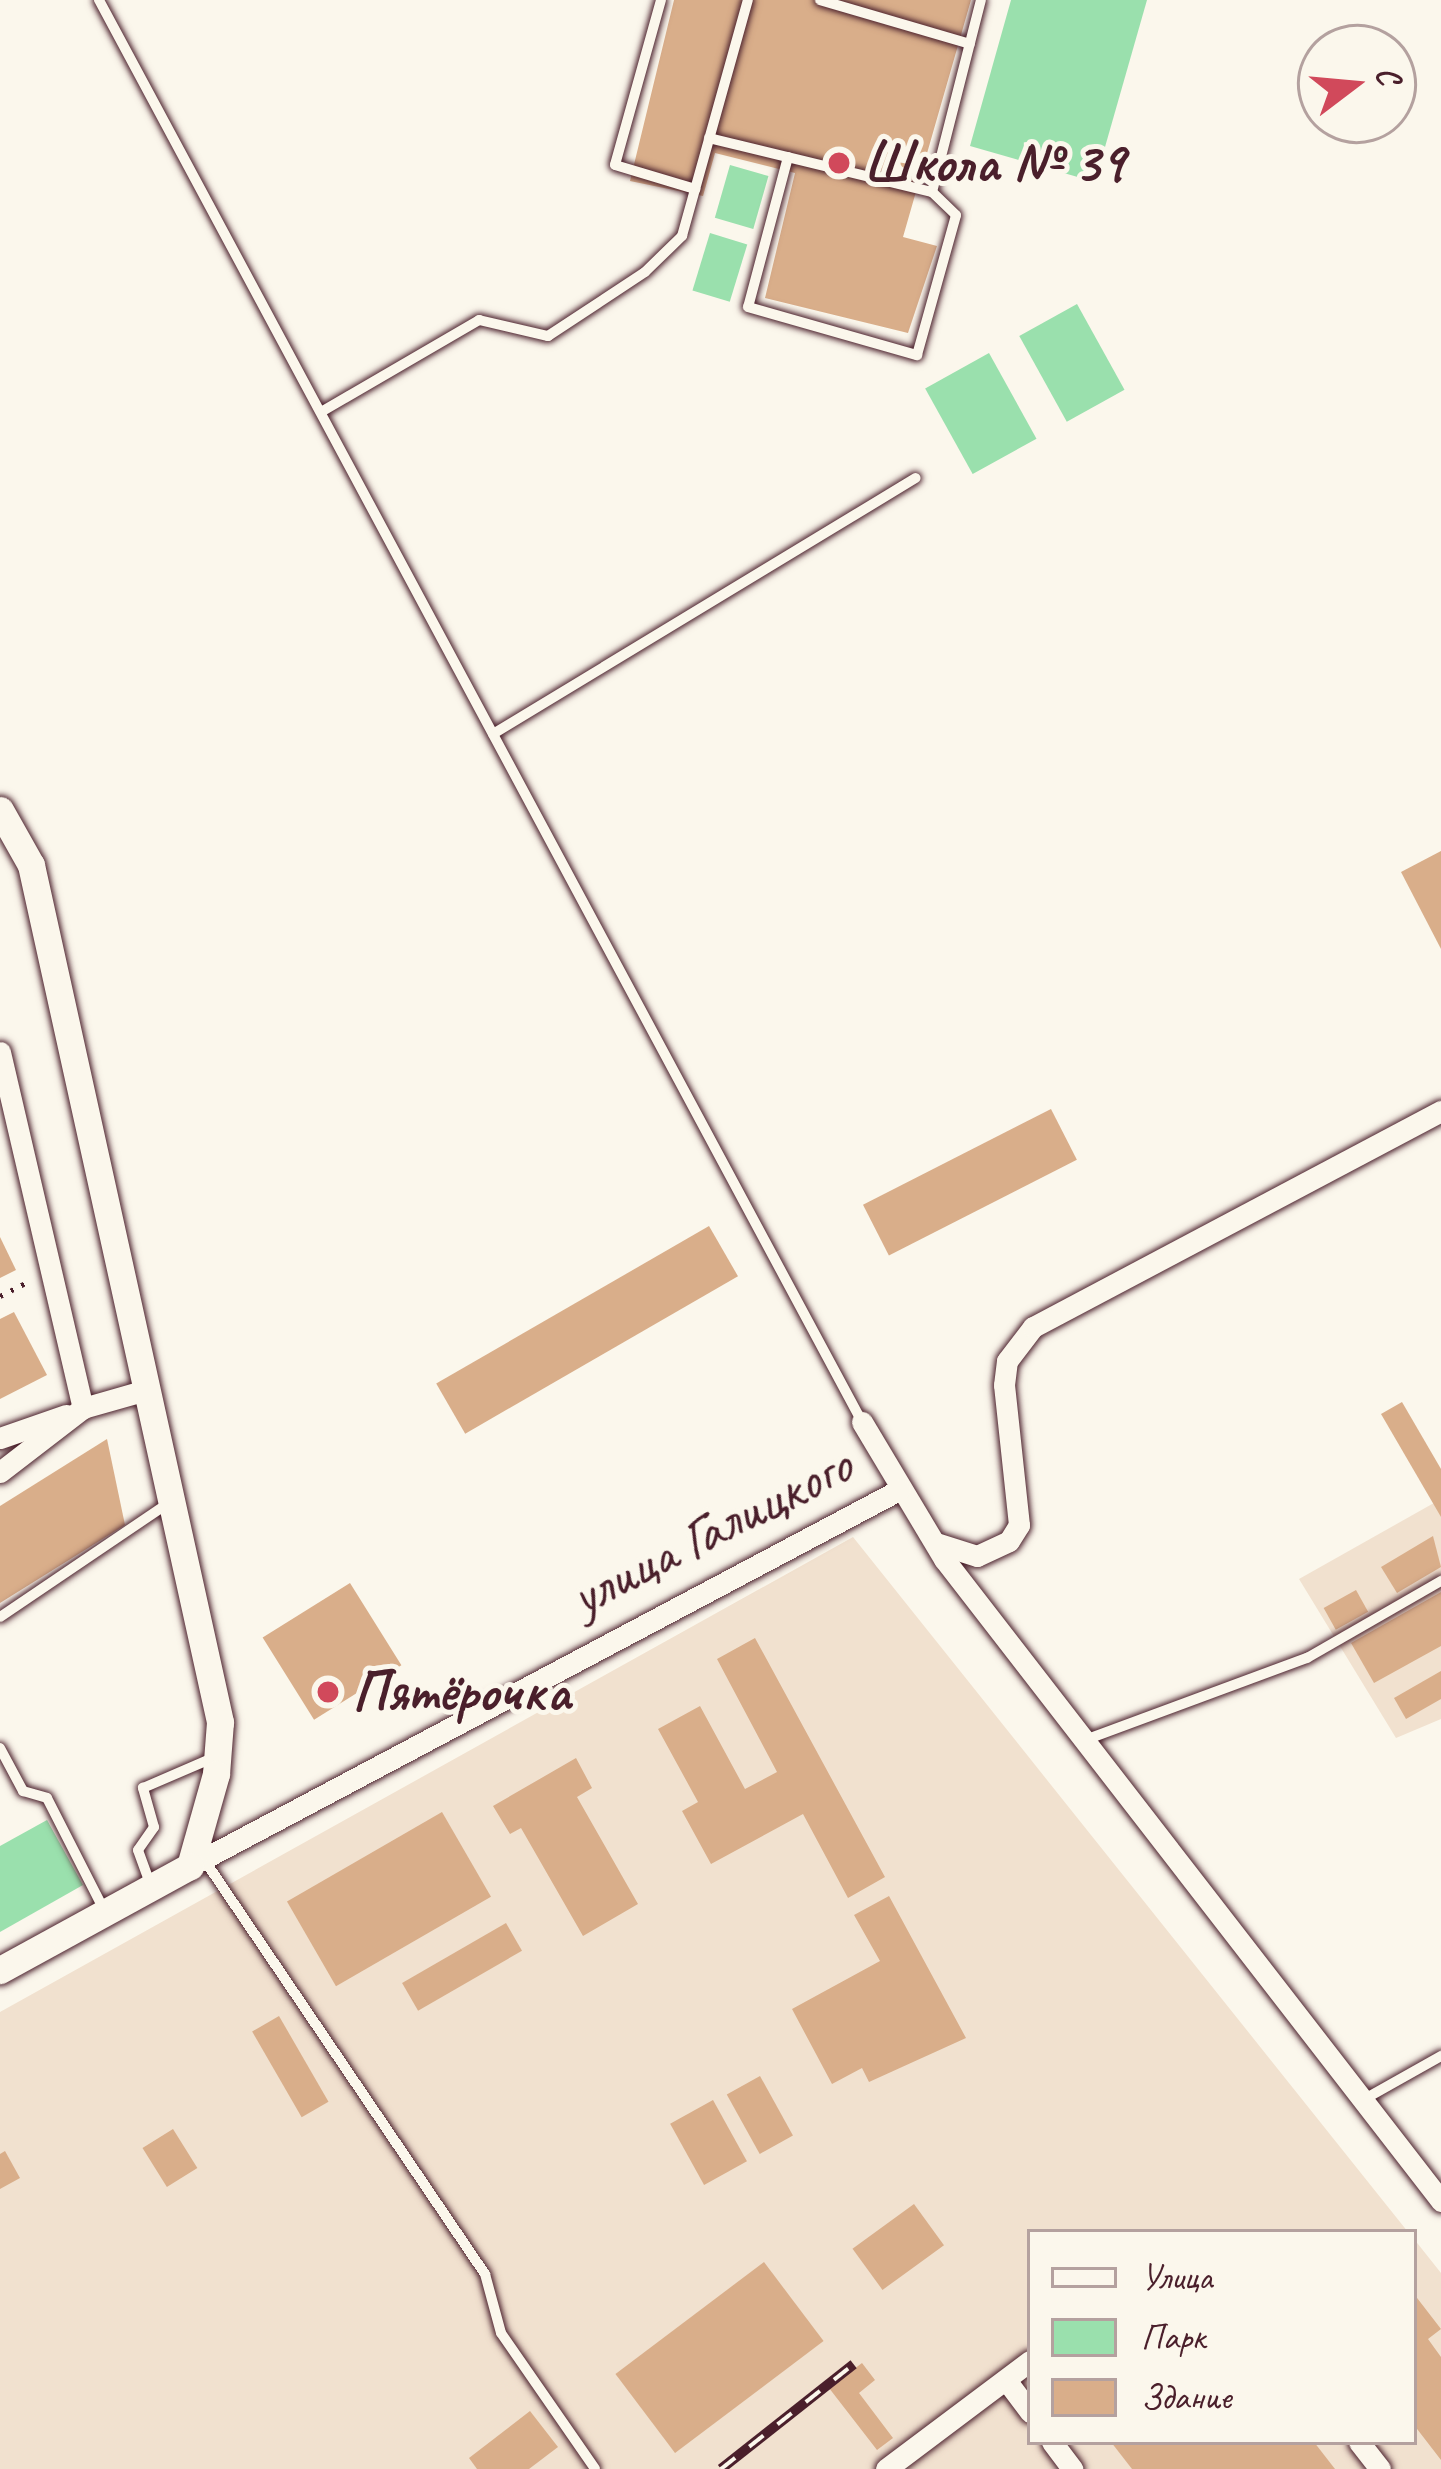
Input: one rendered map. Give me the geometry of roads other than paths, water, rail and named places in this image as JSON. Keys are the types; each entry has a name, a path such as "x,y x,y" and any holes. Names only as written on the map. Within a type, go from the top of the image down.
{"street":[{"path":"0,810 31,865 215,1680 218,1756 196,1862"},
{"path":"0,1052 83,1408"},
{"name":"улица Галицкого","path":"931,1540 977,1556 1009,1541 1019,1525 1004,1385 1007,1361 1033,1327 1441,1112"},
{"path":"0,1438 146,1390"},
{"path":"0,1472 83,1408"},
{"path":"862,1422 931,1540 1441,2201"},
{"name":"улица Галицкого","path":"0,1970 899,1490"},
{"path":"886,2469 1027,2363"},
{"path":"1006,2380 1027,2408"}],"lane":[{"path":"99,0 862,1422"},
{"path":"661,0 615,164 695,189"},
{"path":"321,412 479,320 548,336 645,272 682,236 748,0"},
{"path":"820,0 970,44"},
{"path":"932,192 981,0"},
{"path":"710,138 932,192 956,215 917,355 748,307 788,157"},
{"path":"493,734 915,478"},
{"path":"0,1617 173,1501"},
{"path":"1085,1740 1307,1658 1441,1582"},
{"path":"0,1748 22,1791 47,1798 105,1912"},
{"path":"151,1887 138,1850 154,1827 143,1788 218,1756"},
{"path":"196,1862 485,2273 501,2333 595,2469"},
{"path":"1363,2100 1441,2056"}],"railway":[{"path":"721,2469 854,2364"}],"place":[{"name":"Школа № 39","path":"839,163"},
{"name":"Пятёрочка","path":"328,1692"}]}
